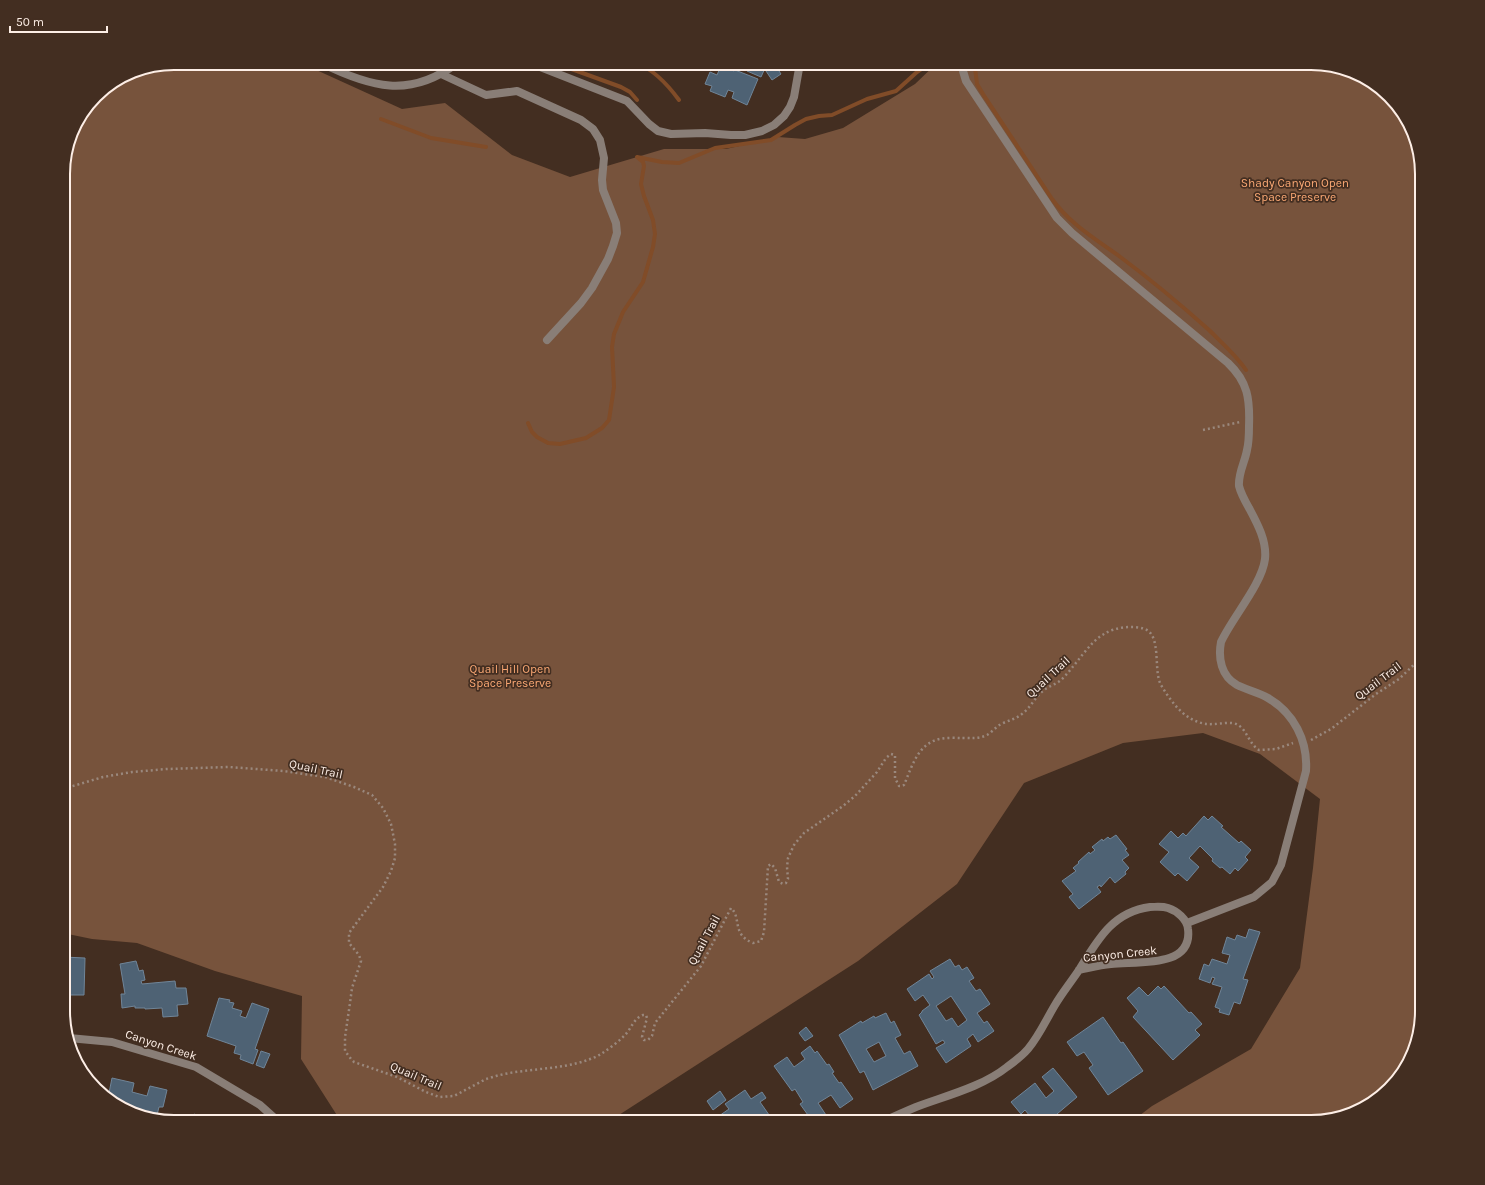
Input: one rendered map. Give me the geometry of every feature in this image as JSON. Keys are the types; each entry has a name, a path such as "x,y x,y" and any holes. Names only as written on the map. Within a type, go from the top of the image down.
{"street":[{"path":"337,70 361,80 381,85 403,85 428,80 447,70"},
{"path":"548,70 627,101 649,124 658,131 671,134 705,133 731,135 745,135 762,131 774,125 784,116 794,97 799,70"},
{"path":"963,70 966,81 1057,218 1072,233 1236,370 1244,382 1248,395 1250,408 1249,444 1239,478 1242,495 1255,518 1263,539 1265,559 1260,576 1221,642 1219,652 1220,662 1224,671 1233,683 1268,698 1284,710 1293,721 1303,743 1306,763 1304,780 1280,865 1272,882 1254,897 1187,923"},
{"path":"441,74 486,95 517,91 581,120 593,129 600,140 604,158 602,180 616,223 617,234 608,259 592,288 581,303 547,340"},
{"name":"Canyon Creek","path":"898,1115 989,1078 1005,1068 1027,1050 1043,1027 1054,1006 1079,970 1090,950 1104,931 1120,917 1139,909 1166,907 1181,916 1187,923 1188,939 1183,949 1174,957 1164,961 1110,964 1079,970"},
{"name":"Canyon Creek","path":"74,1038 112,1042 196,1068 260,1106 271,1115"}],"path":[{"path":"1203,430 1240,422"},
{"name":"Quail Trail","path":"70,786 132,772 229,767 305,774 330,779 366,792 377,800 387,816 394,835 395,851 391,871 382,887 357,920 348,936 350,943 361,958 352,988 345,1037 345,1051 351,1059 358,1064 397,1077 433,1096 443,1098 454,1096 486,1079 496,1076 570,1064 584,1061 601,1054 620,1040 638,1017 642,1015 646,1015 647,1018 642,1037 646,1040 650,1038 656,1021 701,966 731,908 734,911 737,928 741,935 753,943 761,941 764,932 768,866 771,864 775,868 779,882 783,884 786,883 788,879 788,858 794,845 804,833 855,796 877,772 888,756 891,754 895,755 895,778 899,786 902,786 905,783 913,762 930,743 936,739 943,738 982,737 1002,724 1017,718 1045,689 1061,680 1096,640 1109,631 1132,627 1145,629 1152,635 1156,647 1157,675 1160,684 1173,702 1190,719 1202,724 1236,724 1241,727 1251,742 1259,750 1276,749 1294,743 1303,743 1313,740 1331,729 1398,679 1415,663"}],"green space":[{"name":"Quail Hill Open Space Preserve","path":"174,70 316,70 402,109 445,103 512,155 570,177 664,149 726,149 778,137 805,139 843,128 915,84 930,70 1324,71 1344,76 1363,84 1389,106 1401,122 1413,154 1415,168 1415,1017 1413,1031 1401,1063 1379,1089 1363,1101 1331,1113 1317,1115 1140,1115 1152,1106 1251,1049 1300,968 1320,799 1260,754 1203,733 1123,743 1024,783 957,884 858,961 619,1115 337,1115 301,1059 302,996 215,971 137,943 92,939 70,934 70,168 72,154 84,122 101,101 122,84 154,72"}],"building":[{"path":"719,70 735,70 758,79 747,105 732,98 734,92 728,90 725,97 710,91 712,86 705,84 710,72 717,75"},
{"path":"748,70 764,70 761,77"},
{"path":"778,70 781,74 772,80 766,71"},
{"path":"1204,816 1208,820 1212,816 1223,826 1221,827 1239,843 1241,841 1251,850 1245,857 1248,860 1238,871 1235,868 1230,874 1212,861 1213,859 1200,846 1189,858 1199,867 1187,881 1178,873 1175,876 1160,862 1169,852 1159,844 1171,831 1178,838 1183,833 1186,836"},
{"path":"1116,835 1127,849 1125,850 1129,855 1122,860 1129,868 1125,872 1126,874 1115,883 1110,877 1101,887 1100,885 1097,887 1101,892 1079,909 1069,897 1073,894 1062,881 1076,871 1073,868 1079,863 1078,862 1089,852 1090,854 1095,850 1092,847 1102,839 1103,841 1108,837 1110,839"},
{"path":"1249,929 1260,932 1243,979 1248,980 1240,1004 1234,1002 1229,1015 1219,1012 1220,1009 1215,1007 1222,987 1212,984 1215,978 1212,977 1210,983 1199,979 1204,964 1209,966 1212,959 1227,964 1230,955 1222,953 1227,937 1235,940 1237,935 1246,938"},
{"path":"70,957 85,958 84,995 70,995"},
{"path":"950,959 955,967 959,965 962,970 967,967 974,978 969,981 976,991 980,989 990,1004 977,1013 984,1023 987,1021 994,1031 978,1042 973,1034 967,1039 971,1046 946,1063 936,1048 945,1043 943,1040 936,1044 919,1015 930,1005 923,995 915,1001 907,989 929,974 932,979 934,977 930,971","holes":["951,996 967,1020 958,1027 952,1018 946,1021 936,1006"]},
{"path":"136,961 139,971 143,970 145,980 141,981 142,984 175,981 176,988 186,988 188,1004 177,1005 178,1016 163,1017 162,1008 145,1009 135,1008 135,1006 122,1008 121,994 125,994 120,964"},
{"path":"1158,986 1161,989 1164,986 1189,1013 1191,1012 1202,1024 1195,1030 1200,1035 1173,1060 1133,1017 1138,1011 1127,998 1139,987 1148,996"},
{"path":"219,998 230,1000 229,1002 234,1003 232,1008 242,1011 240,1016 246,1018 252,1003 269,1009 255,1049 258,1050 253,1064 240,1059 241,1055 234,1053 236,1046 207,1036"},
{"path":"886,1013 891,1023 894,1021 901,1035 895,1038 904,1054 910,1051 918,1066 873,1090 864,1071 860,1073 839,1035 861,1021 862,1023 874,1016 875,1018","holes":["879,1042 886,1056 874,1062 866,1049"]},
{"path":"1103,1017 1143,1071 1108,1095 1089,1068 1093,1065 1084,1052 1077,1056 1067,1042"},
{"path":"806,1027 813,1036 805,1041 799,1033"},
{"path":"810,1046 815,1053 817,1051 827,1065 829,1064 834,1072 832,1073 839,1083 841,1082 853,1099 840,1108 831,1095 818,1103 826,1115 808,1115 800,1104 803,1102 795,1089 792,1091 774,1066 787,1057 794,1067 805,1059 801,1053"},
{"path":"261,1051 270,1054 264,1068 256,1065"},
{"path":"1053,1068 1077,1097 1057,1114 1058,1115 1029,1115 1025,1110 1021,1114 1011,1102 1035,1083 1046,1098 1054,1091 1042,1077"},
{"path":"112,1078 134,1083 132,1092 147,1096 150,1086 167,1090 163,1107 159,1107 157,1113 128,1104 109,1092"},
{"path":"745,1090 751,1099 762,1092 766,1098 760,1102 769,1115 720,1115 729,1109 725,1104"},
{"path":"720,1091 726,1100 713,1110 707,1101"}],"waterway":[{"path":"574,70 621,87 630,92 637,100"},
{"path":"649,70 660,78 679,100"},
{"path":"528,423 532,432 537,437 548,443 560,444 586,438 602,428 609,420 614,387 612,347 614,334 623,312 643,282 653,247 655,234 653,220 641,184 644,166 643,162 637,157 662,162 679,163 715,148 771,140 806,119 832,115 867,99 896,91 920,70"},
{"path":"975,70 977,84 983,94 1059,208 1083,230 1131,265 1209,330 1229,349 1246,370"},
{"path":"381,119 431,138 486,147"}],"park label":[{"name":"Shady Canyon Open Space Preserve","path":"1295,190"}]}
